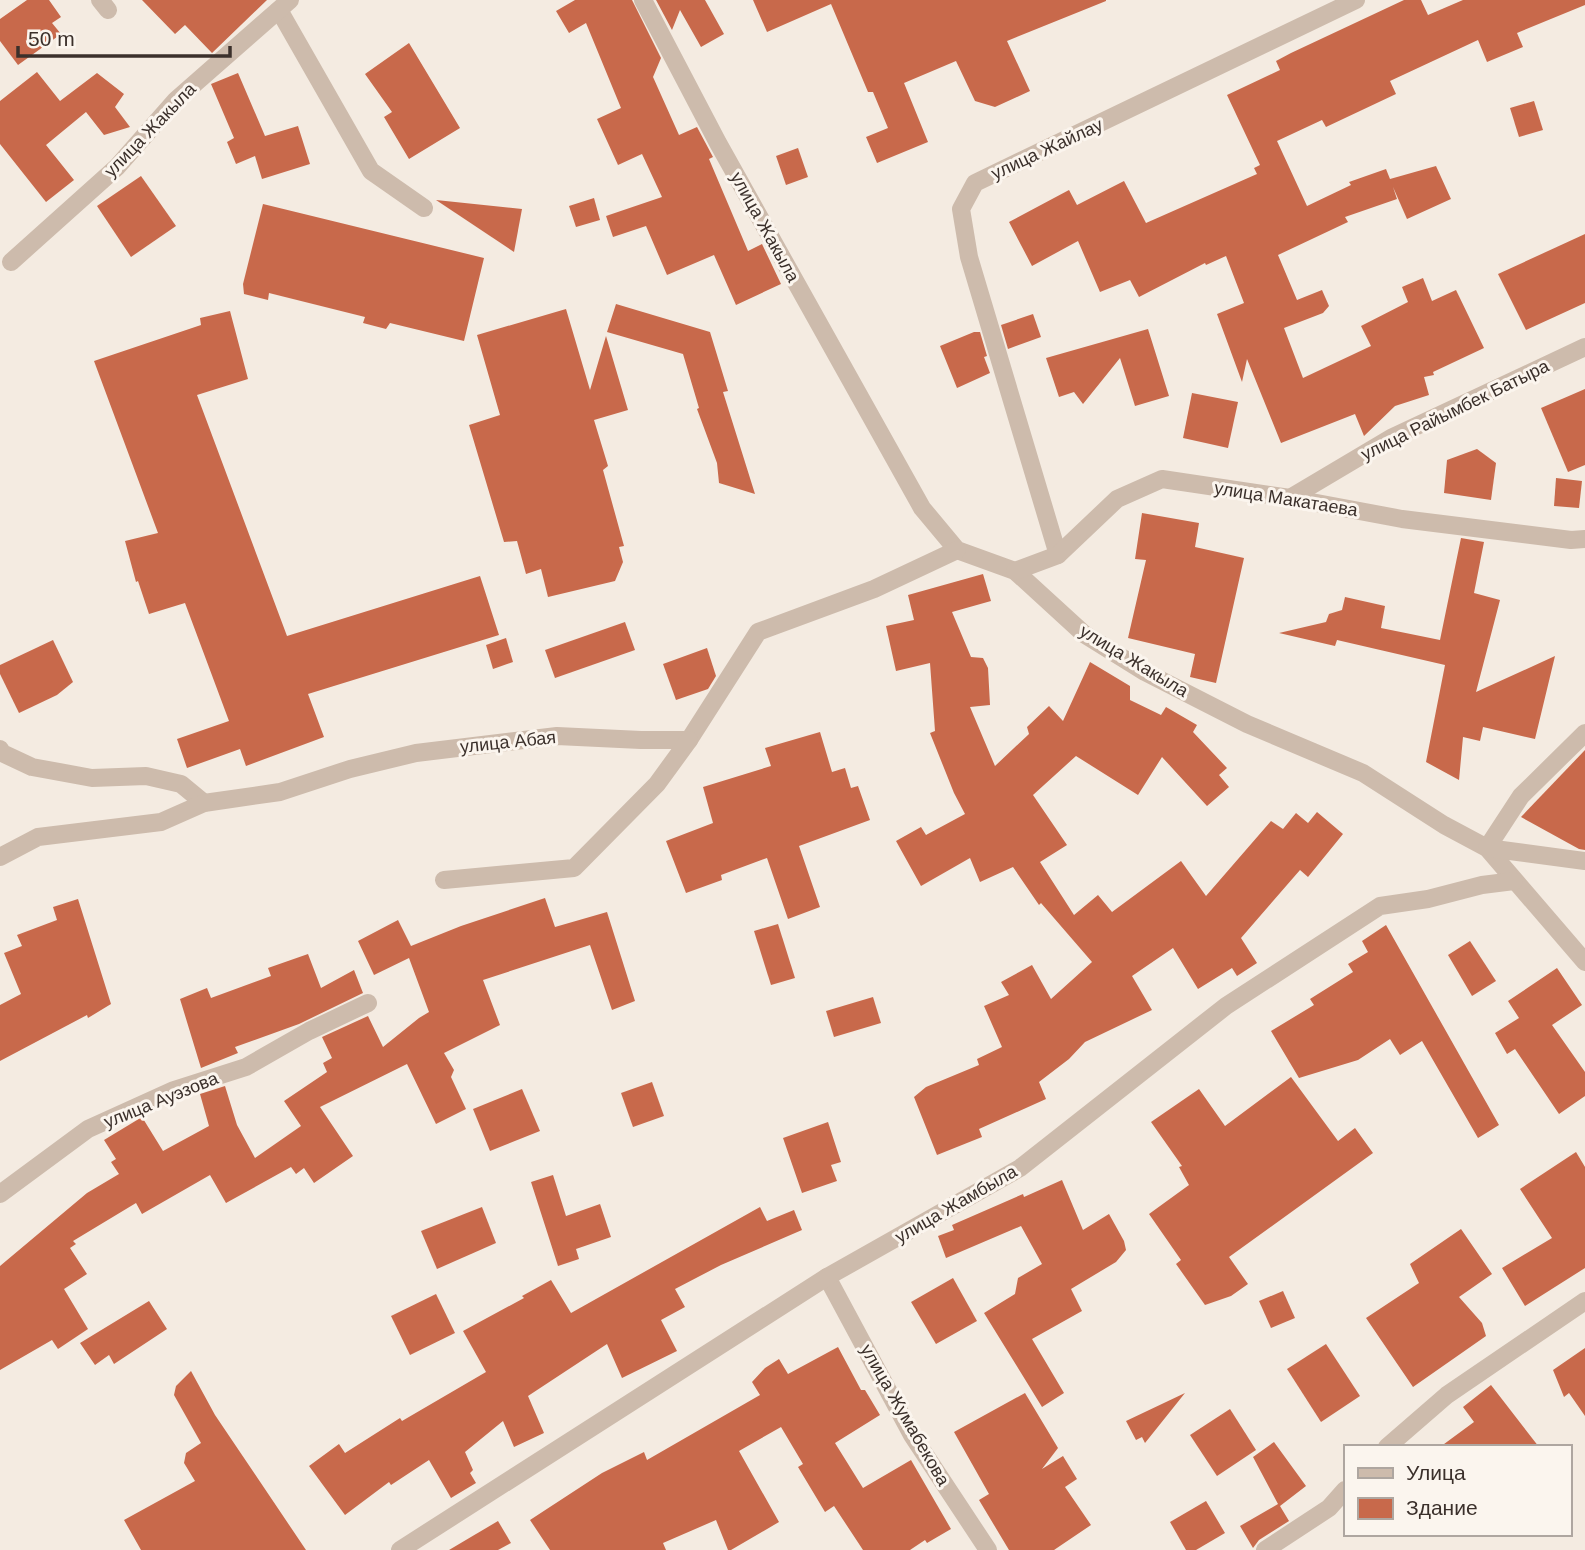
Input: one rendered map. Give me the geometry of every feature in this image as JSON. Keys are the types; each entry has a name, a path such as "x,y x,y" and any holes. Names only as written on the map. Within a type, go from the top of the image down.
{"street":[{"name":"улица Жакыла","path":"642,0 718,143 922,508 957,550 1015,571 1084,634 1145,672 1247,724 1363,773 1444,825 1487,848 1585,962"},
{"name":"улица Жайлау","path":"1058,555 969,257 961,209 975,183 1356,0"},
{"name":"улица Жакыла","path":"11,262 117,167 176,100 285,5"},
{"path":"285,5 371,171 424,208"},
{"name":"улица Райымбек Батыра","path":"1290,498 1391,438 1585,347"},
{"name":"улица Макатаева","path":"1015,571 1058,555 1117,499 1163,479 1290,498 1402,519 1571,540 1585,538"},
{"path":"444,880 574,868 657,785 758,632 874,589 957,550"},
{"path":"1585,733 1521,796 1487,848 1585,861"},
{"name":"улица Абая","path":"0,857 38,837 161,822 204,803 281,792 350,769 429,751 557,736 689,740"},
{"path":"0,749 32,767 92,778 146,776 181,784 204,803"},
{"name":"улица Жамбыла","path":"400,1550 827,1277 1020,1168 1226,1006 1380,906 1429,899 1482,885 1514,881"},
{"name":"улица Ауэзова","path":"0,1194 88,1129 174,1090 246,1067 309,1031 368,1003"},
{"name":"улица Жумабекова","path":"827,1277 912,1435 988,1550"},
{"path":"1389,1445 1447,1395 1585,1301"},
{"path":"1265,1550 1329,1508 1344,1491"}],"building":[{"path":"27,0 49,0 61,17 52,23 61,34 18,65 0,41 0,19"},
{"path":"142,0 267,0 212,53 185,25 175,34"},
{"path":"575,0 632,0 661,58 653,77 679,135 697,127 713,157 709,159 748,251 762,244 781,284 736,305 714,255 667,275 646,226 613,237 606,216 662,197 642,154 618,165 597,119 621,108 586,23 569,33 556,11"},
{"path":"656,0 705,0 724,34 701,47 680,10 672,30"},
{"path":"753,0 1106,1 1007,41 1030,91 995,107 975,101 956,61 904,83 928,142 877,163 866,137 888,128 873,92 868,92 831,4 767,32"},
{"path":"1404,0 1421,0 1428,15 1463,0 1585,0 1585,5 1517,33 1523,47 1487,62 1478,40 1390,81 1396,94 1326,127 1322,120 1277,141 1307,206 1351,185 1349,182 1386,169 1390,179 1436,166 1451,199 1407,219 1393,187 1397,199 1345,217 1348,222 1278,255 1297,300 1322,290 1329,306 1323,313 1284,328 1303,378 1371,346 1361,326 1408,302 1402,287 1423,278 1432,301 1456,290 1484,348 1433,372 1434,375 1424,377 1429,395 1395,406 1364,436 1355,414 1281,443 1247,359 1242,382 1217,314 1244,303 1226,256 1206,265 1205,263 1139,297 1130,280 1100,292 1078,241 1032,266 1009,222 1069,190 1077,205 1124,181 1146,223 1257,174 1254,168 1260,165 1227,95 1280,70 1276,61"},
{"path":"409,43 460,128 409,159 384,117 392,112 365,74"},
{"path":"37,72 60,101 97,73 124,94 115,107 130,127 104,135 86,112 46,145 74,180 46,202 0,144 0,101"},
{"path":"238,73 265,136 298,126 310,164 262,179 255,156 236,164 227,142 234,138 211,84"},
{"path":"1534,101 1543,130 1519,137 1510,108"},
{"path":"798,148 808,177 786,185 776,156"},
{"path":"141,176 176,226 131,257 97,206"},
{"path":"594,198 600,220 576,227 569,206"},
{"path":"436,200 522,209 514,252"},
{"path":"263,204 484,258 464,341 390,323 386,329 363,323 365,317 269,293 268,300 244,294 243,284"},
{"path":"1585,234 1585,303 1526,330 1498,274"},
{"path":"616,304 710,332 728,391 723,392 755,494 719,483 717,463 697,409 699,408 683,354 607,332"},
{"path":"566,309 590,390 606,336 628,410 594,420 608,466 603,470 624,546 619,547 623,562 615,581 548,597 541,569 526,574 517,541 504,542 469,425 500,415 477,335"},
{"path":"230,311 248,379 197,395 287,636 480,576 499,635 308,694 324,737 246,766 240,749 187,768 177,739 229,721 185,603 149,614 138,581 136,582 125,541 158,533 94,361 201,325 200,318"},
{"path":"1033,314 1041,337 1008,349 1001,325"},
{"path":"1148,329 1169,396 1135,406 1120,358 1083,404 1074,392 1059,397 1046,358"},
{"path":"980,332 990,373 957,388 940,346"},
{"path":"1585,389 1585,465 1568,472 1541,408"},
{"path":"1192,393 1238,402 1228,448 1183,438"},
{"path":"1477,449 1496,463 1491,500 1444,493 1447,460"},
{"path":"1556,478 1582,481 1579,508 1554,506"},
{"path":"1142,513 1199,523 1195,547 1244,558 1216,683 1190,677 1195,654 1128,638 1146,560 1135,559"},
{"path":"1461,538 1484,542 1474,593 1500,600 1476,692 1555,656 1535,739 1483,727 1480,741 1463,737 1459,780 1426,762 1445,665 1337,640 1335,646 1279,633 1326,622 1329,614 1342,610 1345,597 1385,606 1381,628 1440,640"},
{"path":"983,574 991,601 952,612 971,657 983,658 988,668 990,705 970,707 995,766 1029,734 1027,727 1049,706 1063,721 1090,662 1130,686 1130,700 1161,715 1166,707 1197,725 1193,732 1227,768 1219,775 1229,787 1207,806 1162,757 1138,795 1076,756 1033,795 1067,845 1040,862 1074,915 1098,895 1112,912 1181,861 1206,896 1271,821 1283,829 1296,813 1308,823 1317,812 1343,834 1308,877 1300,870 1241,938 1257,963 1237,976 1232,968 1198,989 1173,948 1132,976 1152,1010 1085,1042 1069,1059 1039,1082 1046,1099 979,1129 982,1137 937,1155 914,1097 926,1087 979,1065 977,1059 1002,1047 984,1006 1009,995 1001,982 1032,965 1051,999 1092,962 1041,903 1039,905 1013,867 980,882 970,858 921,886 896,841 921,827 926,835 965,814 930,733 935,731 930,663 896,671 886,626 914,620 908,595"},
{"path":"625,622 635,650 555,678 545,650"},
{"path":"506,638 513,662 493,669 486,645"},
{"path":"53,640 73,682 57,695 19,713 0,674 0,665"},
{"path":"707,648 716,676 708,689 676,700 663,664"},
{"path":"820,732 832,772 845,768 851,788 858,786 870,820 799,846 820,907 788,919 767,858 721,875 722,880 686,893 666,841 713,823 703,787 771,766 765,748"},
{"path":"1585,750 1585,850 1521,817"},
{"path":"545,898 555,927 607,912 635,1001 612,1010 590,945 483,980 500,1025 444,1053 454,1070 451,1077 466,1109 436,1124 407,1064 320,1107 353,1156 314,1183 304,1168 296,1174 291,1167 226,1203 210,1175 142,1214 136,1203 73,1241 76,1244 70,1248 87,1274 64,1289 88,1329 58,1349 52,1340 0,1370 0,1266 87,1193 119,1174 111,1162 116,1159 104,1140 142,1117 163,1151 209,1126 200,1094 225,1086 237,1125 255,1158 301,1126 284,1101 327,1072 323,1063 332,1058 322,1037 368,1016 383,1047 429,1012 409,958 374,975 358,941 398,920 411,946"},
{"path":"78,899 111,1004 0,1061 0,1005 21,994 4,953 22,946 17,935 57,920 53,907"},
{"path":"778,924 795,978 771,985 754,931"},
{"path":"1386,925 1499,1125 1478,1138 1422,1041 1400,1055 1390,1039 1358,1060 1299,1078 1271,1031 1314,1005 1310,999 1353,972 1348,964 1368,952 1362,941"},
{"path":"1470,941 1496,981 1472,996 1448,955"},
{"path":"308,954 321,988 354,970 363,993 299,1024 235,1047 238,1053 201,1068 180,999 207,988 211,998 271,976 268,968"},
{"path":"1557,968 1582,1005 1552,1025 1585,1072 1585,1096 1559,1114 1515,1049 1507,1054 1495,1033 1519,1018 1508,1001"},
{"path":"873,997 881,1023 834,1037 826,1011"},
{"path":"1291,1077 1338,1141 1355,1128 1373,1153 1229,1257 1248,1284 1231,1296 1205,1305 1176,1264 1181,1260 1149,1214 1189,1185 1179,1167 1182,1166 1151,1122 1199,1089 1225,1126"},
{"path":"652,1082 664,1116 633,1127 621,1093"},
{"path":"522,1089 540,1131 490,1151 473,1109"},
{"path":"828,1122 841,1162 831,1165 837,1181 802,1193 783,1138"},
{"path":"1576,1152 1585,1167 1585,1268 1525,1306 1502,1268 1552,1238 1520,1189"},
{"path":"553,1175 566,1216 600,1204 611,1237 576,1249 579,1259 558,1266 531,1182"},
{"path":"1062,1180 1083,1230 1109,1214 1126,1250 1116,1262 1071,1289 1082,1311 1032,1339 1064,1393 1042,1407 984,1313 1015,1294 1018,1278 1042,1264 1021,1226 946,1258 938,1236 954,1230 952,1225"},
{"path":"482,1207 496,1243 437,1269 421,1231"},
{"path":"760,1207 767,1221 794,1210 802,1230 721,1265 675,1289 685,1307 661,1320 677,1351 622,1378 607,1344 528,1396 544,1433 514,1447 503,1421 465,1452 473,1470 470,1473 476,1483 451,1498 429,1460 391,1485 389,1482 345,1515 309,1466 339,1444 345,1453 400,1418 402,1421 486,1372 463,1331 524,1298 522,1296 551,1280 571,1313"},
{"path":"1461,1229 1492,1274 1459,1297 1482,1323 1486,1336 1413,1387 1366,1318 1419,1283 1410,1264"},
{"path":"953,1278 977,1321 936,1344 911,1302"},
{"path":"1283,1291 1295,1318 1271,1328 1259,1301"},
{"path":"436,1294 455,1333 410,1355 391,1316"},
{"path":"149,1301 167,1329 114,1364 109,1355 95,1365 80,1343"},
{"path":"1326,1344 1360,1396 1321,1422 1287,1369"},
{"path":"838,1347 861,1390 865,1390 880,1415 835,1443 863,1488 911,1460 951,1529 927,1543 925,1540 910,1550 863,1550 834,1506 825,1512 798,1467 803,1464 781,1427 739,1451 779,1522 731,1550 728,1550 716,1520 663,1543 666,1550 550,1550 530,1520 602,1473 644,1452 647,1460 760,1395 752,1382 765,1368 779,1359 788,1374"},
{"path":"1585,1348 1585,1416 1569,1393 1564,1397 1553,1370"},
{"path":"191,1371 215,1415 306,1550 141,1550 124,1520 195,1481 184,1463 186,1453 201,1443 174,1395 176,1386"},
{"path":"1491,1385 1537,1445 1443,1445 1474,1422 1463,1407"},
{"path":"1025,1393 1058,1448 1042,1469 1063,1456 1077,1479 1065,1487 1091,1525 1054,1550 1009,1550 979,1500 989,1494 954,1432"},
{"path":"1185,1393 1145,1443 1142,1437 1136,1440 1126,1421"},
{"path":"1230,1409 1256,1450 1217,1476 1190,1435"},
{"path":"1274,1442 1306,1486 1280,1506 1289,1521 1259,1540 1253,1548 1240,1526 1278,1504 1253,1457"},
{"path":"1206,1501 1225,1533 1196,1550 1186,1550 1170,1522"},
{"path":"498,1521 511,1543 498,1550 449,1550"}]}
